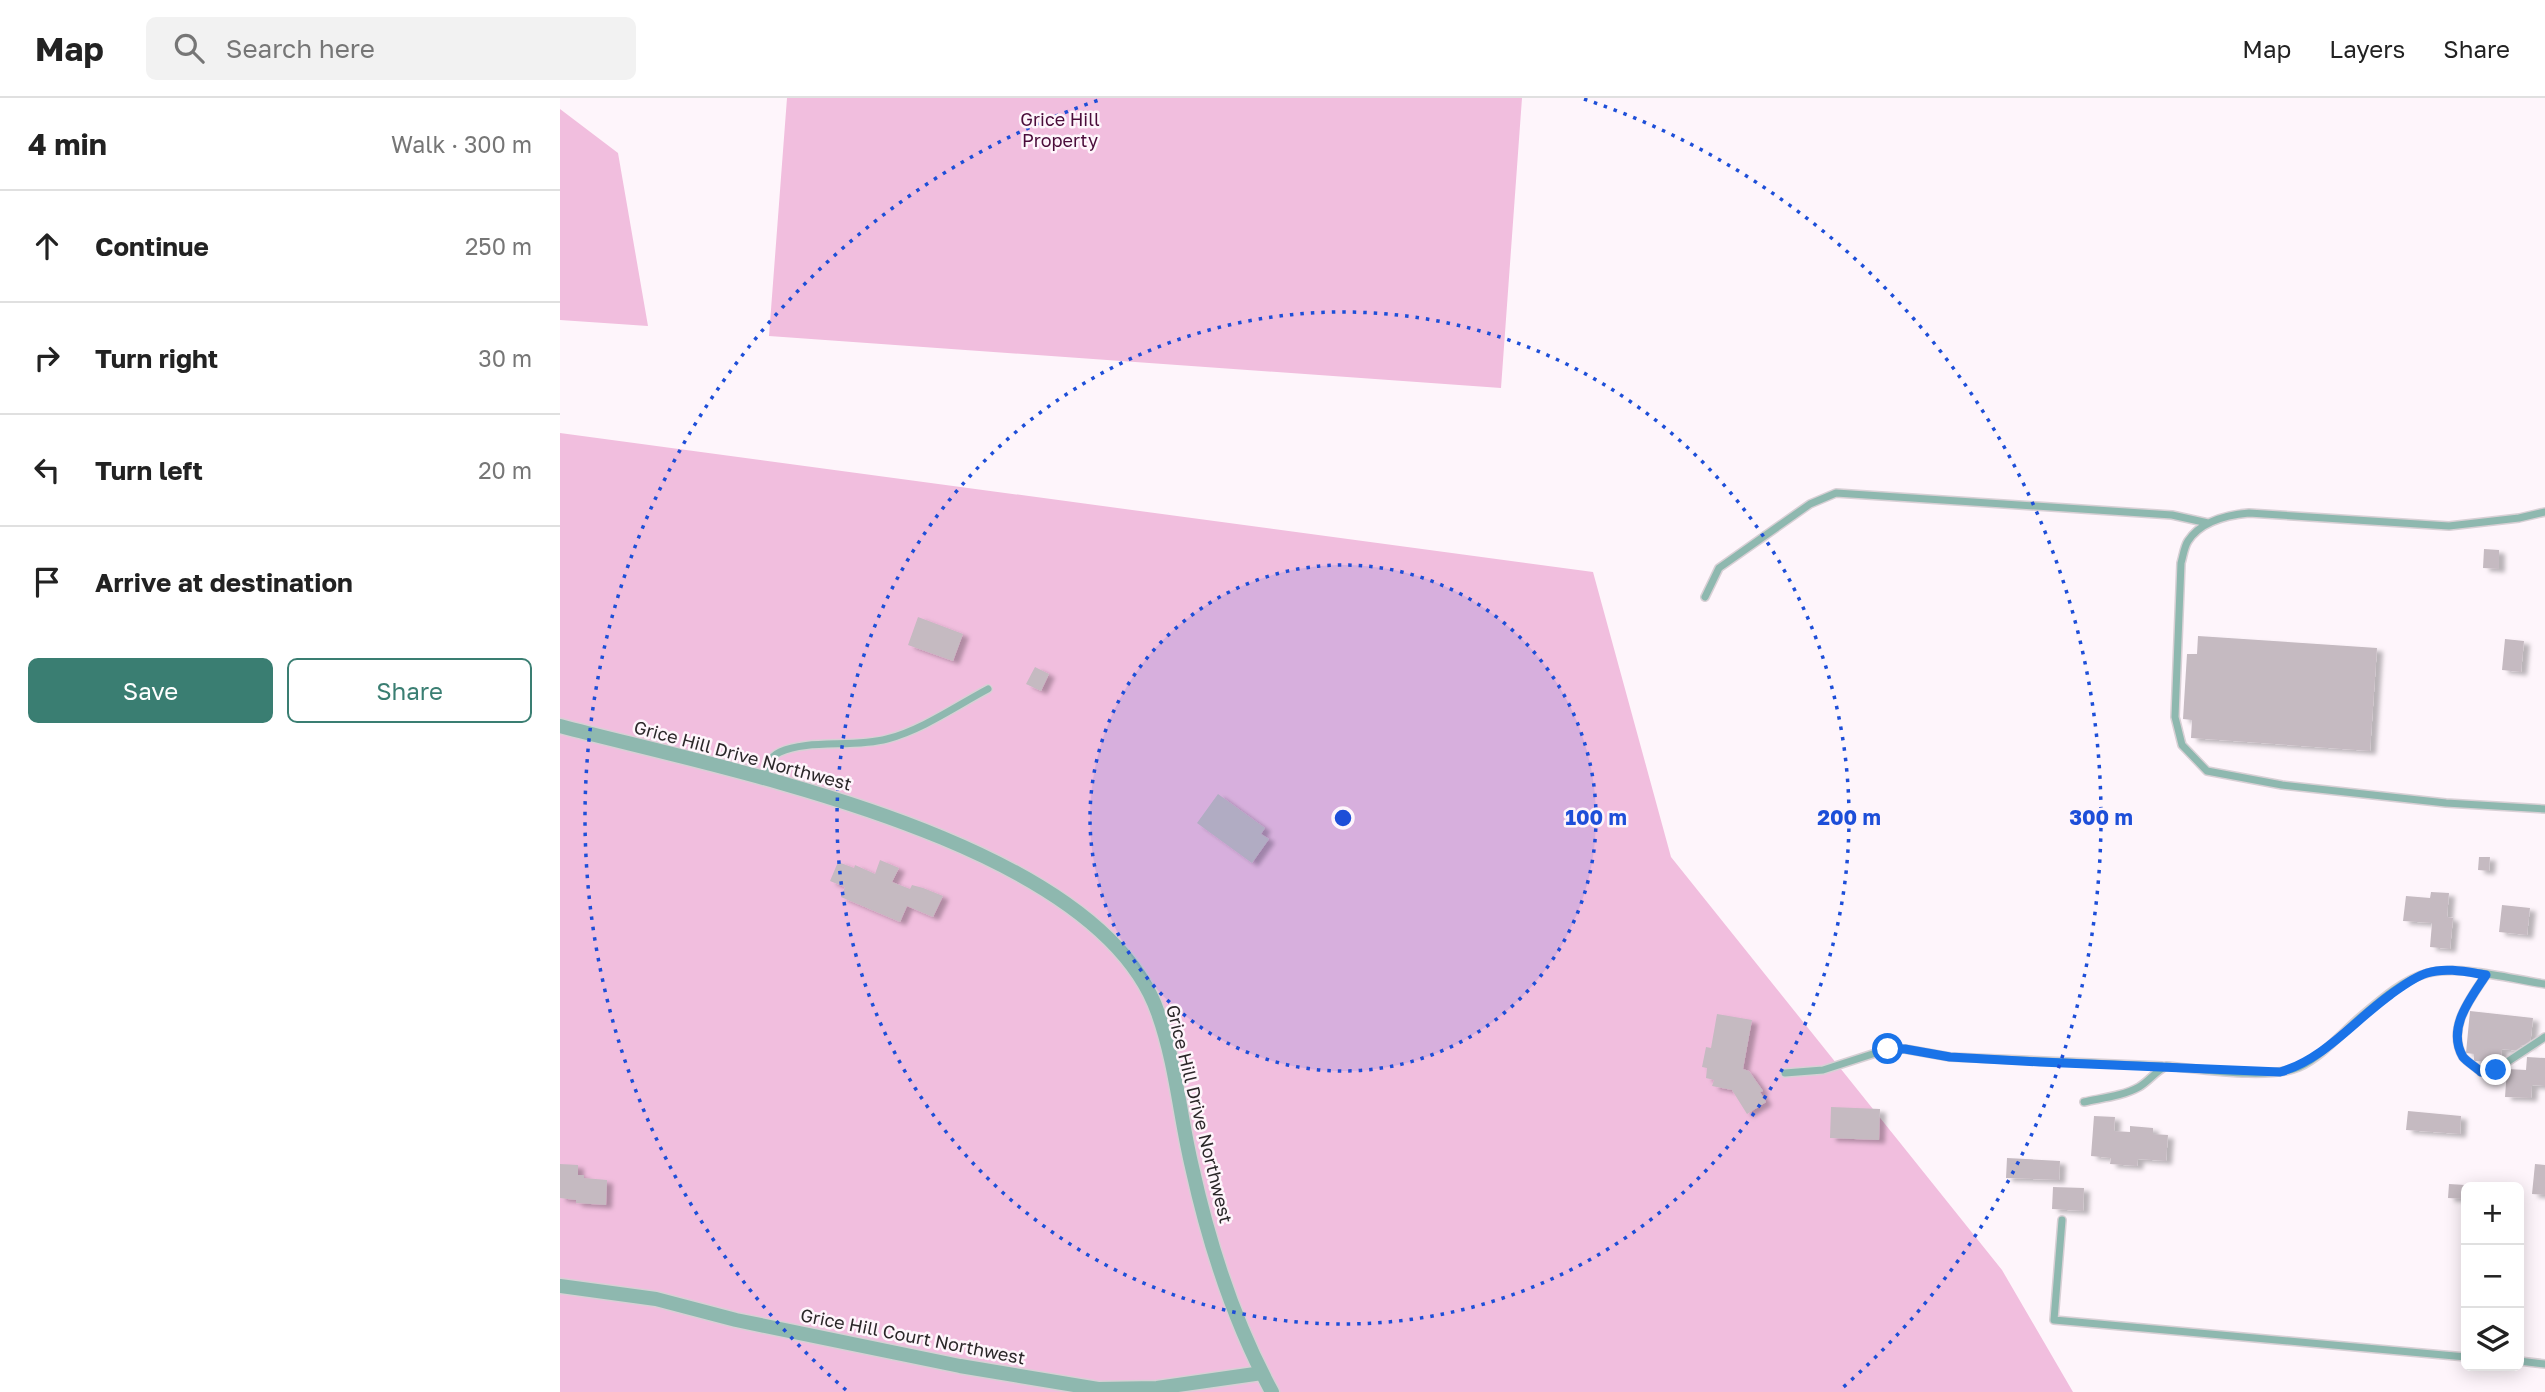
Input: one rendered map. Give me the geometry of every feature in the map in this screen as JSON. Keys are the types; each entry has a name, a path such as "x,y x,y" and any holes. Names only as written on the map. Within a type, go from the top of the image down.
{"street":[{"name":"Grice Hill Drive Northwest","path":"560,726 763,779 893,819 951,841 995,862 1049,892 1087,919 1121,952 1150,992 1165,1036 1191,1167 1206,1224 1227,1290 1272,1392"},
{"name":"Grice Hill Court Northwest","path":"560,1286 656,1299 736,1320 960,1366 1098,1389 1157,1388 1262,1373"}],"lane":[{"path":"1705,597 1719,568 1810,503 1836,493 2172,515 2209,523"},
{"path":"2545,512 2519,518 2449,526 2249,513 2231,515 2209,523 2188,542 2180,563 2175,717 2182,745 2207,771 2295,786 2446,803 2545,809"},
{"path":"763,779 766,766 776,753 793,747 859,745 888,739 988,689"},
{"path":"1785,1073 1823,1069 1888,1049 1905,1049 1950,1057 2280,1072 2299,1067 2316,1056 2366,1012 2402,986 2425,974 2454,971 2545,984"},
{"path":"2486,975 2462,1011 2458,1037 2464,1058 2481,1072 2496,1070 2545,1037"},
{"path":"2084,1102 2122,1094 2140,1087 2155,1072 2166,1066"},
{"path":"2062,1220 2054,1320 2461,1357"},
{"path":"2524,1362 2545,1364"}],"green space":[{"name":"Grice Hill Property","path":"787,98 1522,98 1501,388 769,336"},
{"path":"560,109 618,153 648,326 560,320"},
{"path":"560,433 1593,572 1671,857 2002,1270 2073,1392 560,1392"}],"building":[{"path":"2484,549 2499,550 2499,569 2483,568"},
{"path":"918,617 963,634 953,661 908,645"},
{"path":"2198,636 2377,648 2370,751 2191,738 2192,720 2183,719 2187,654 2197,654"},
{"path":"2505,639 2524,641 2521,672 2502,670"},
{"path":"1035,667 1049,674 1041,691 1026,684"},
{"path":"1218,794 1265,828 1261,834 1269,839 1252,863 1197,823"},
{"path":"2479,857 2490,857 2489,871 2478,870"},
{"path":"880,860 899,868 892,882 910,889 912,885 923,888 943,896 933,917 907,906 900,922 841,897 845,887 830,881 838,862 854,868 855,865 875,874"},
{"path":"2431,892 2449,893 2447,917 2453,918 2450,949 2430,947 2432,923 2403,921 2406,896 2430,898"},
{"path":"2502,905 2530,908 2527,935 2499,932"},
{"path":"2470,1011 2533,1018 2530,1046 2521,1045 2520,1051 2502,1049 2500,1063 2474,1061 2474,1054 2466,1053"},
{"path":"1717,1014 1752,1020 1743,1069 1749,1071 1763,1091 1760,1092 1766,1102 1747,1114 1732,1090 1712,1086 1714,1080 1706,1078 1707,1068 1702,1067 1706,1047 1711,1048"},
{"path":"2527,1057 2545,1058 2545,1086 2532,1085 2531,1098 2505,1097 2507,1069 2526,1070"},
{"path":"1831,1107 1880,1109 1879,1140 1830,1138"},
{"path":"2408,1111 2461,1116 2460,1134 2406,1130"},
{"path":"2094,1116 2115,1117 2114,1131 2130,1132 2130,1126 2153,1128 2153,1134 2168,1135 2166,1161 2138,1159 2137,1166 2110,1164 2111,1158 2091,1156"},
{"path":"2007,1158 2060,1161 2059,1180 2006,1178"},
{"path":"560,1164 578,1165 578,1175 584,1175 584,1178 607,1180 606,1205 576,1203 576,1200 560,1198"},
{"path":"2535,1164 2545,1165 2545,1195 2532,1194"},
{"path":"2449,1184 2461,1185 2461,1199 2448,1198"},
{"path":"2053,1187 2084,1188 2083,1211 2052,1209"}],"route":[{"path":"1888,1049 1905,1049 1950,1057 2280,1072 2299,1067 2316,1056 2366,1012 2402,986 2425,974 2441,970 2486,975 2462,1011 2458,1037 2464,1058 2481,1072 2496,1070"}]}
